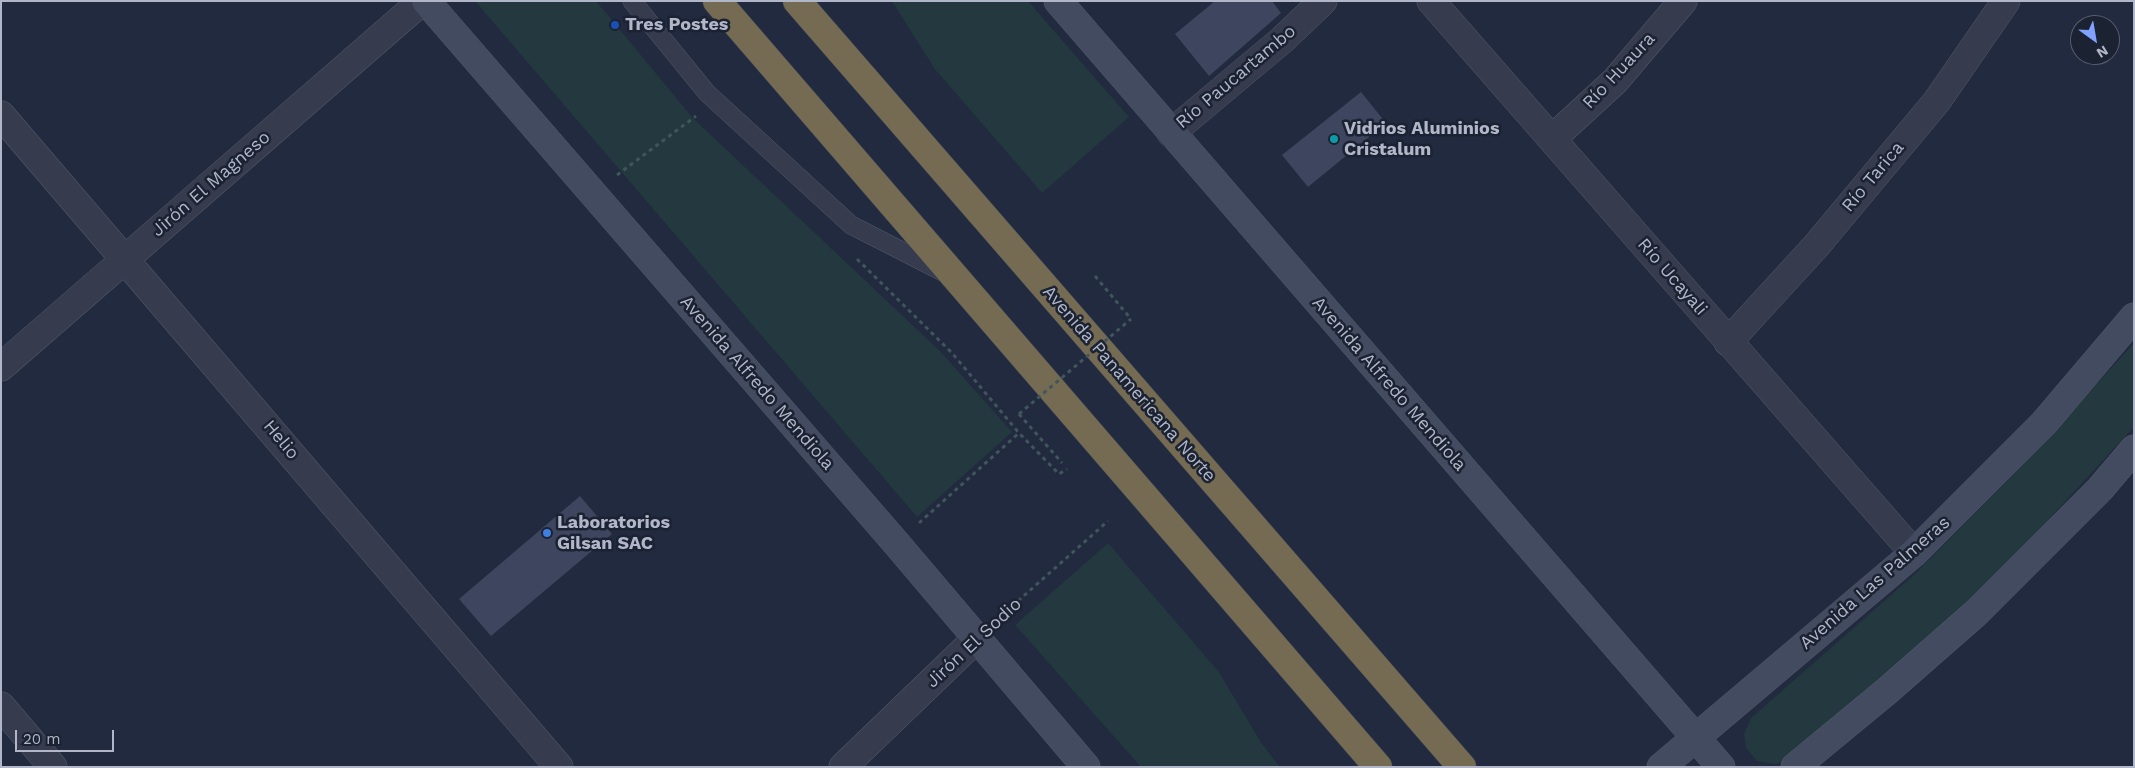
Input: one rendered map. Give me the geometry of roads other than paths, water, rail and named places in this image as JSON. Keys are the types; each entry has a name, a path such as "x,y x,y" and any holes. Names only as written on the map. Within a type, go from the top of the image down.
{"highway":[{"path":"717,1 1378,767"},
{"name":"Avenida Panamericana Norte","path":"797,1 1462,767"}],"main road":[{"name":"Avenida Alfredo Mendiola","path":"426,1 977,638 1086,767"},
{"name":"Avenida Alfredo Mendiola","path":"1058,1 1721,767"},
{"name":"Avenida Las Palmeras","path":"1661,767 1914,553 2044,423 2134,317"},
{"path":"1795,767 1887,691 1976,613 2100,489 2134,449"}],"street":[{"name":"Jirón El Magneso","path":"1,367 422,1"},
{"name":"Río Paucartambo","path":"1171,133 1282,40 1323,1"},
{"name":"Río Ucayali","path":"1431,1 1553,138 1728,342 1914,553"},
{"name":"Río Huaura","path":"1553,138 1616,81 1683,1"},
{"name":"Río Tarica","path":"1728,342 1816,246 1937,101 2006,1"},
{"name":"Helio","path":"1,115 126,258 559,767"},
{"name":"Jirón El Sodio","path":"842,767 977,638"},
{"path":"1,706 53,767"}],"lane":[{"path":"632,1 707,93 851,225 956,279"}],"place":[{"name":"Tres Postes","path":"615,25"},
{"name":"Vidrios Aluminios Cristalum","path":"1334,139"},
{"name":"Laboratorios Gilsan SAC","path":"547,533"}]}
